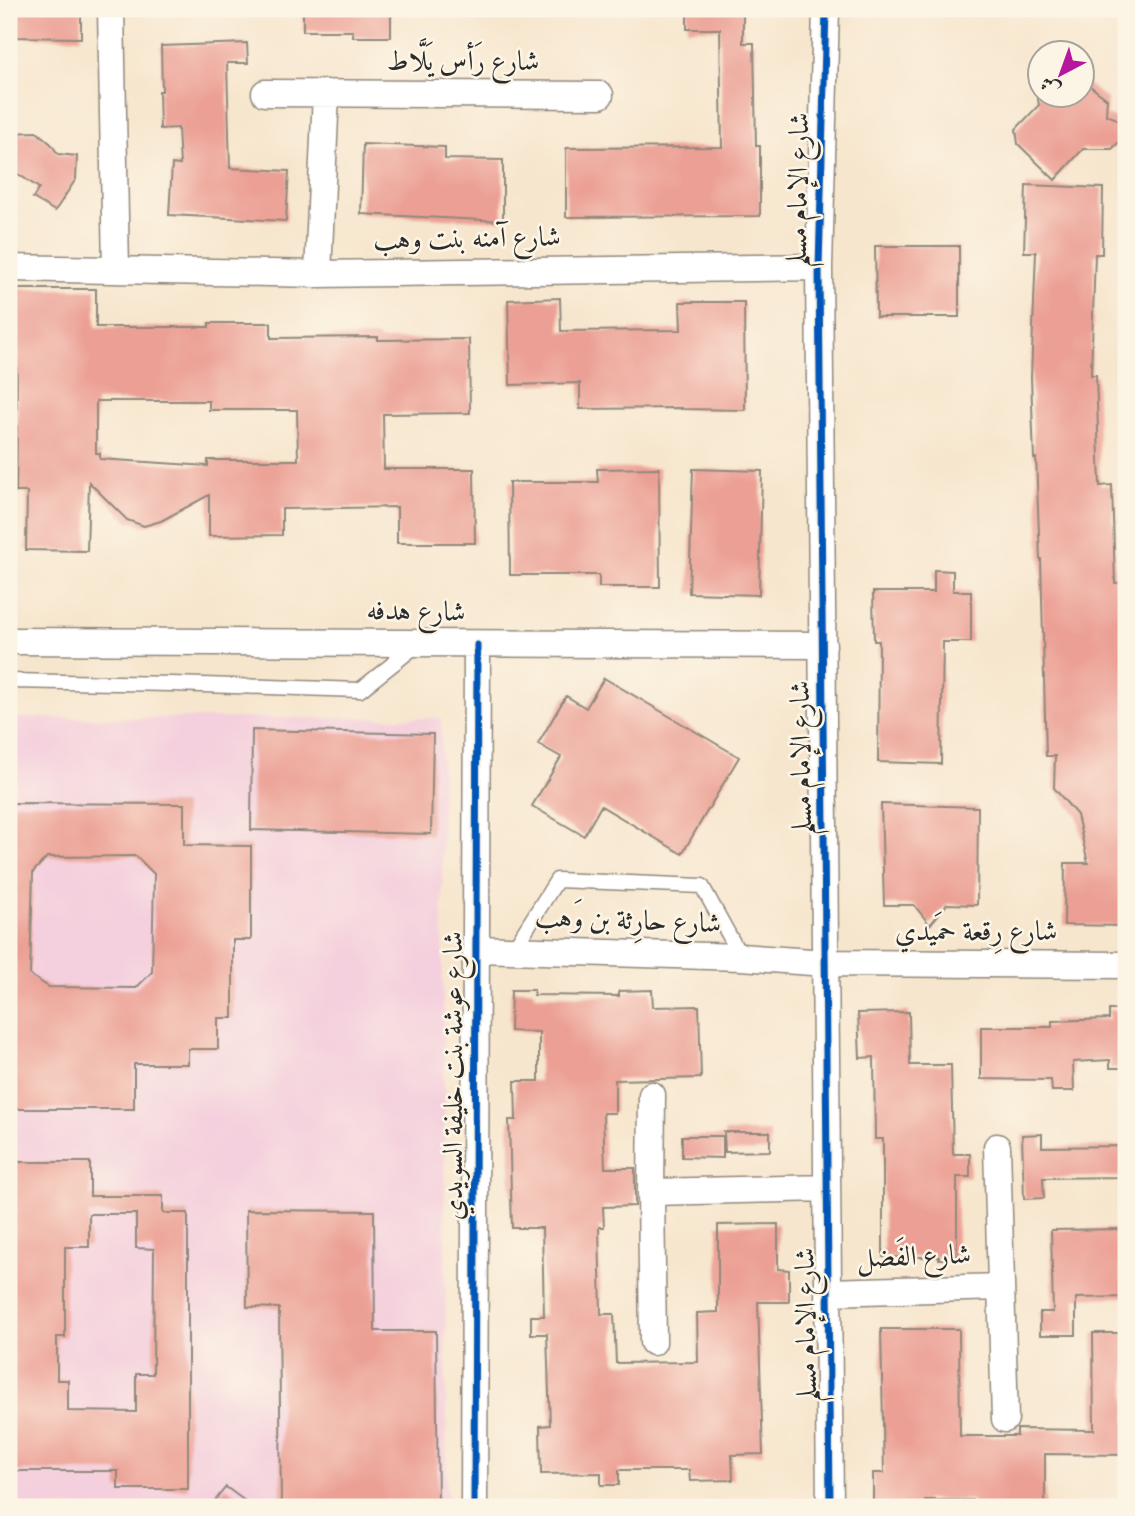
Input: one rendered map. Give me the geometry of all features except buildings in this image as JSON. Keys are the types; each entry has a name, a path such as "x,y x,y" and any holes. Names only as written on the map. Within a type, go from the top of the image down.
{"street":[{"path":"111,9 116,270"},
{"name":"شارع الإمام مسلم","path":"826,9 819,267 831,1507"},
{"name":"شارع رَأس يَلَّاط","path":"265,93 600,95"},
{"path":"318,274 326,93"},
{"name":"شارع آمنه بنت وهب","path":"9,268 318,274 819,267"},
{"name":"شارع هدفه","path":"9,641 822,645"},
{"name":"شارع عوشة بنت خليفة السويدي","path":"474,1507 477,645"},
{"name":"شارع حارِثة بن وَهب","path":"476,949 741,957 825,963"},
{"name":"شارع رِقعة حمَيدي","path":"825,963 1126,965"},
{"path":"652,1095 653,1342"},
{"name":"شارع الفَضل","path":"997,1147 1005,1419"},
{"path":"651,1192 827,1188"},
{"name":"شارع الفَضل","path":"828,1292 1001,1287"}],"lane":[{"path":"9,681 360,690 419,644"},
{"name":"شارع حارِثة بن وَهب","path":"513,950 557,880 702,886 741,957"}],"shaded area":[{"path":"9,718 441,718 447,1507 9,1507"}],"cycle path":[{"path":"826,9 819,267 830,1507"},
{"path":"474,1507 477,645"}]}
